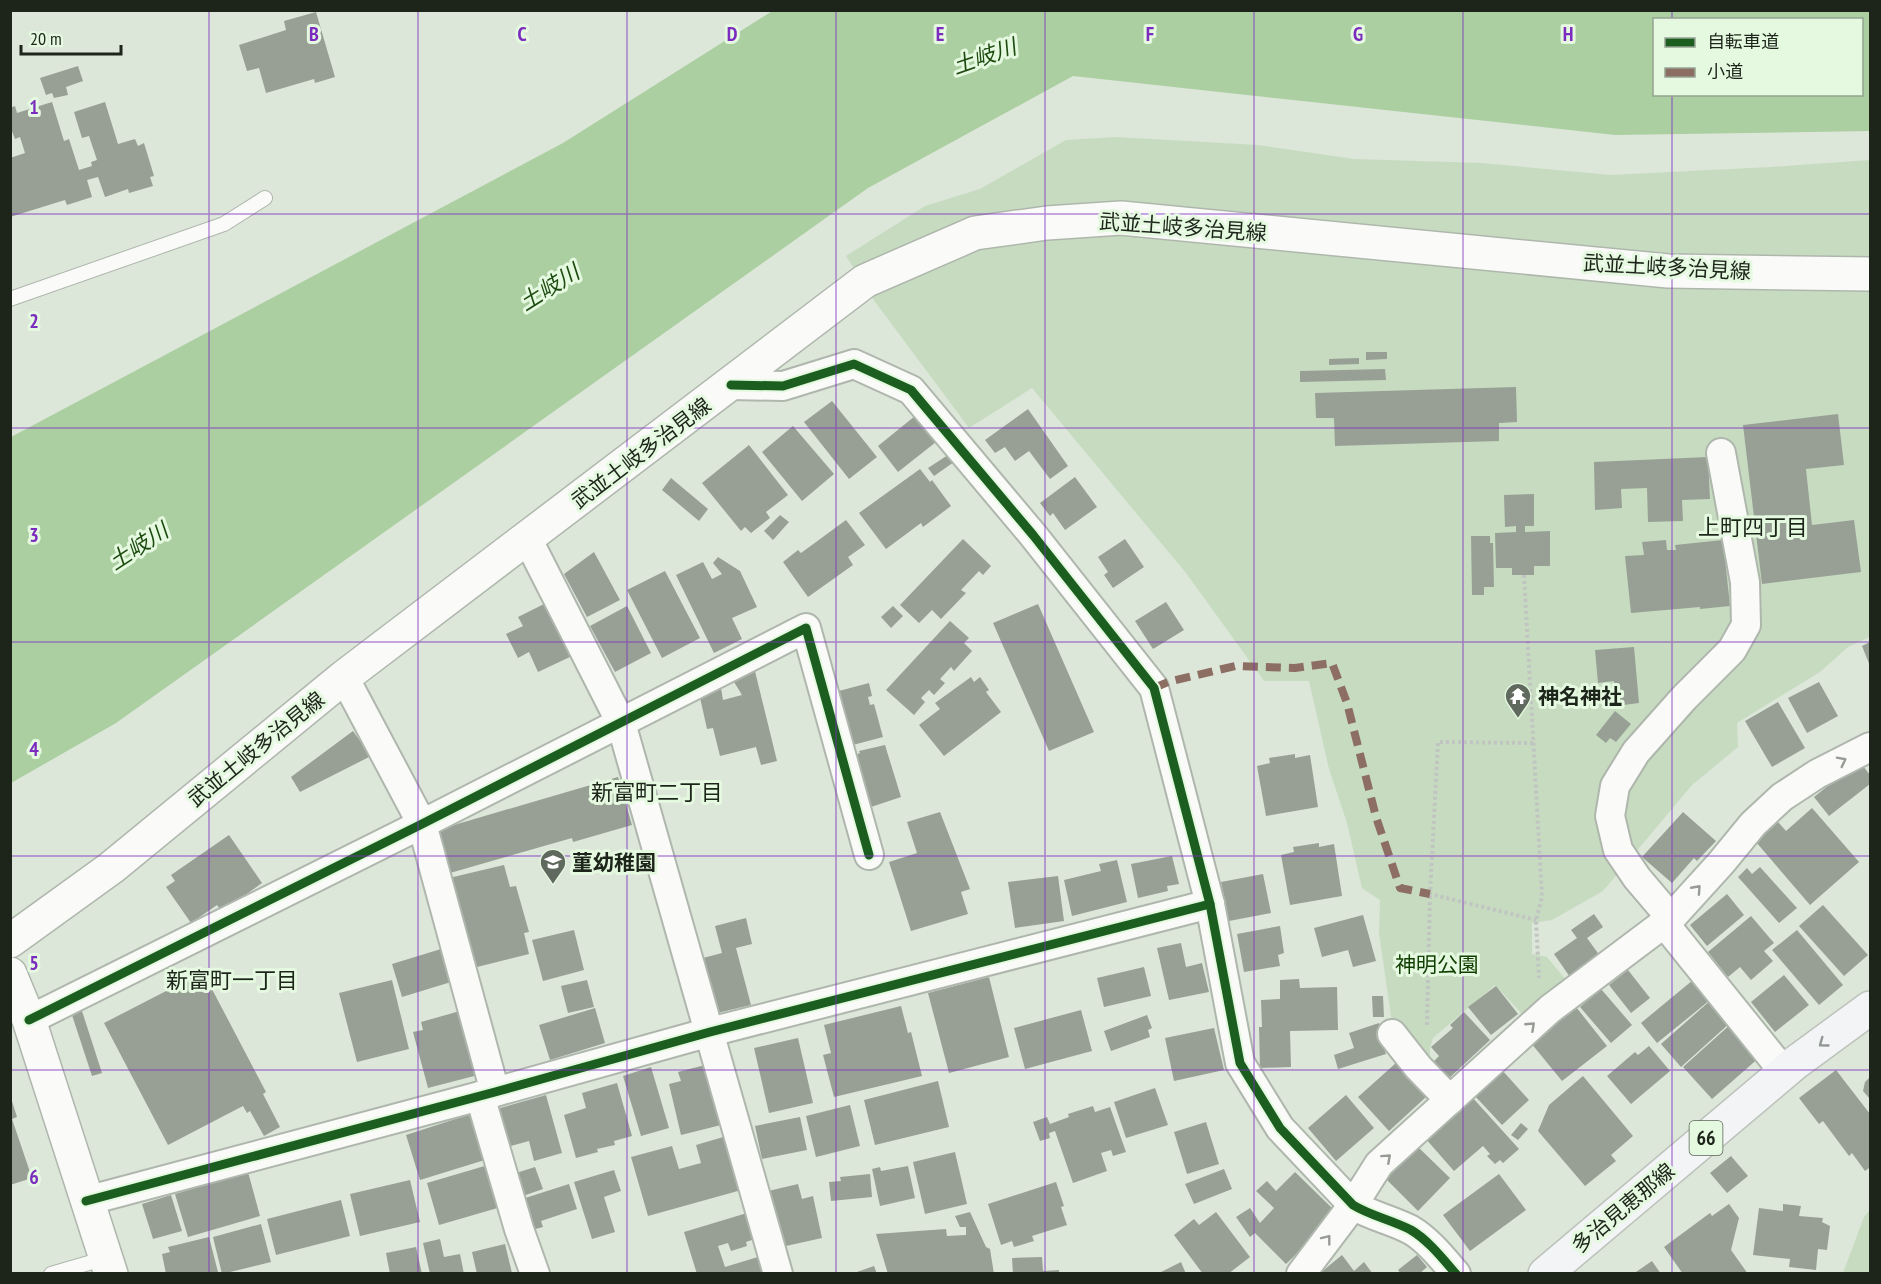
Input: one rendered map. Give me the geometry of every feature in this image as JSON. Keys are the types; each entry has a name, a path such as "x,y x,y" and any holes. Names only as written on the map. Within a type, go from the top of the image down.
{"main road":[{"name":"武並土岐多治見線","path":"10,941 111,868 344,677 865,281 975,234 1047,223 1121,218 1668,271 1870,274"},
{"path":"10,974 29,1020 108,1266"},
{"name":"多治見恵那線","path":"1545,1274 1784,1072 1870,1008"}],"street":[{"path":"731,385 783,386 854,364 911,390 1033,535 1154,688 1210,904 1240,1063 1280,1128 1353,1205 1366,1213 1412,1231 1438,1253 1456,1274"},
{"path":"1721,453 1745,582 1746,625 1732,650 1684,698 1636,752 1615,786 1610,816 1618,850 1637,878 1667,921 1784,1072"},
{"path":"527,538 621,723 778,1274"},
{"path":"29,1020 422,824 806,628 868,855"},
{"path":"344,677 422,824 519,1230 535,1274"},
{"path":"1301,1274 1353,1205 1379,1164 1557,1003 1667,921 1721,863 1753,824 1782,797 1817,774 1870,747"},
{"path":"86,1201 488,1094 710,1032 1210,904"},
{"path":"1392,1034 1418,1067 1450,1100"}],"lane":[{"path":"10,300 224,224 264,198"},
{"path":"51,1274 108,1266"}],"path":[{"path":"1524,575 1542,897 1536,920 1539,979 1557,1003"},
{"path":"1418,1067 1426,1040 1430,894 1438,742 1533,743"},
{"path":"1430,894 1536,920"}],"green space":[{"name":"神明公園","path":"1116,137 1258,145 1354,159 1482,163 1611,175 1870,160 1870,637 1848,647 1820,672 1737,723 1738,747 1692,785 1603,891 1552,920 1532,923 1532,954 1547,957 1565,979 1522,1014 1495,985 1433,1038 1430,1058 1422,1054 1392,1023 1379,933 1380,900 1362,888 1347,823 1329,769 1309,681 1264,681 1186,573 1032,388 969,428 873,299 846,256 925,206 980,189 1066,140"},
{"path":"1870,1210 1870,1273 1843,1273 1864,1217"}],"water":[{"name":"土岐川","path":"774,10 1870,11 1870,131 1615,135 1073,76 868,188 116,723 11,783 11,437 563,143"}],"building":[{"path":"316,12 335,77 315,83 314,79 266,93 259,68 247,71 239,45 286,30 284,21"},
{"path":"78,66 83,81 66,87 68,95 54,98 52,93 46,95 40,78"},
{"path":"52,102 64,141 69,139 79,170 92,166 91,162 97,160 89,136 82,138 74,112 105,102 118,144 135,139 138,146 144,143 154,176 150,177 153,186 129,193 128,189 105,197 98,177 87,180 92,197 67,205 65,200 10,217 10,158 25,153 20,137 15,139 10,126 10,108 15,106 17,113"},
{"path":"1366,352 1387,352 1387,359 1366,360"},
{"path":"1359,358 1359,364 1329,365 1329,359"},
{"path":"1385,369 1386,380 1300,382 1300,371"},
{"path":"1516,387 1517,422 1499,423 1499,441 1335,446 1334,418 1316,418 1315,393"},
{"path":"832,401 877,457 849,479 804,422"},
{"path":"1028,409 1068,466 1050,479 1029,451 1015,461 1005,447 995,453 985,440"},
{"path":"1838,414 1844,465 1806,469 1812,525 1854,520 1861,572 1762,584 1743,425"},
{"path":"915,416 936,442 898,472 878,446"},
{"path":"793,426 834,474 802,501 762,452"},
{"path":"749,445 788,495 766,512 770,518 751,533 745,527 741,531 702,483"},
{"path":"948,455 954,462 934,476 928,468"},
{"path":"1708,457 1710,499 1682,500 1683,521 1648,522 1647,488 1621,489 1622,508 1595,510 1594,462"},
{"path":"920,469 930,482 932,480 951,506 923,527 921,523 886,549 859,513"},
{"path":"1075,477 1097,507 1065,530 1053,513 1050,516 1040,503"},
{"path":"671,478 708,509 699,521 662,490"},
{"path":"1534,494 1534,526 1525,526 1525,532 1550,531 1550,566 1534,566 1534,575 1512,575 1512,568 1496,568 1495,533 1516,532 1516,526 1505,527 1504,495"},
{"path":"780,515 789,522 773,540 764,531"},
{"path":"846,520 865,545 848,557 853,565 808,597 783,562 798,550 801,553"},
{"path":"1471,536 1490,536 1490,543 1493,543 1494,587 1484,587 1484,595 1472,595"},
{"path":"963,539 991,566 983,575 979,571 961,590 966,593 941,619 932,610 919,623 900,605"},
{"path":"1125,539 1144,567 1113,588 1104,575 1108,572 1098,557"},
{"path":"1666,540 1667,550 1676,550 1675,545 1723,540 1730,606 1631,613 1625,556 1644,555 1642,542"},
{"path":"594,552 620,600 587,617 564,574"},
{"path":"718,557 740,571 757,607 732,618 742,639 714,653 676,575 703,562 712,579 722,574 713,563"},
{"path":"665,571 700,638 662,658 627,590"},
{"path":"1166,602 1184,630 1153,649 1135,621"},
{"path":"546,603 572,656 538,672 529,652 518,658 506,634 523,626 518,617"},
{"path":"1038,604 1094,732 1049,751 993,623"},
{"path":"627,606 651,653 615,672 590,626"},
{"path":"893,606 903,616 891,628 881,617"},
{"path":"950,621 969,638 964,643 972,651 954,671 951,667 940,679 945,683 934,695 929,690 921,698 925,702 914,715 886,690"},
{"path":"1870,642 1870,666 1862,646"},
{"path":"1634,647 1639,703 1616,706 1614,681 1598,683 1595,650"},
{"path":"753,663 777,761 761,765 756,747 720,756 713,728 707,729 699,693 721,688 723,700 742,695 731,677"},
{"path":"971,677 974,682 980,677 989,690 986,692 1001,712 944,756 919,725 940,709 935,703"},
{"path":"1819,682 1838,716 1807,733 1788,698"},
{"path":"869,683 872,696 868,697 870,705 874,704 883,737 849,746 835,692"},
{"path":"1778,702 1805,748 1772,767 1745,721"},
{"path":"1615,711 1631,724 1616,742 1610,738 1606,743 1596,735"},
{"path":"353,731 371,756 300,792 291,777"},
{"path":"885,745 901,797 871,807 855,755 860,753 859,751"},
{"path":"1295,754 1295,758 1310,755 1318,807 1266,816 1257,766 1270,763 1269,758"},
{"path":"1859,761 1870,775 1870,784 1829,816 1814,797"},
{"path":"618,777 632,825 573,842 572,838 450,873 437,830"},
{"path":"1812,808 1859,862 1810,905 1756,842 1778,822 1786,831"},
{"path":"940,812 970,889 961,892 968,914 911,931 889,862 917,853 907,822"},
{"path":"1683,812 1716,841 1697,861 1694,858 1672,883 1642,857"},
{"path":"229,835 262,883 222,912 217,905 191,923 166,887 175,881 171,875"},
{"path":"1319,843 1319,847 1334,844 1342,896 1290,905 1281,855 1294,852 1293,847"},
{"path":"1172,856 1179,884 1167,886 1168,891 1138,898 1131,864"},
{"path":"1117,860 1127,902 1072,916 1064,880 1101,871 1099,864"},
{"path":"504,865 510,887 516,886 529,932 524,933 529,954 473,968 449,878"},
{"path":"1760,867 1797,908 1779,923 1738,877 1747,868 1752,874"},
{"path":"1263,874 1271,913 1229,921 1221,882"},
{"path":"1058,876 1064,921 1015,928 1008,882"},
{"path":"1727,894 1744,915 1707,946 1690,925"},
{"path":"1823,905 1868,955 1844,976 1799,926"},
{"path":"1594,914 1603,927 1587,938 1600,956 1570,977 1554,954 1577,938 1571,930"},
{"path":"1363,915 1376,961 1353,967 1348,950 1322,957 1314,928"},
{"path":"1751,916 1774,943 1764,951 1773,961 1751,980 1740,967 1728,977 1708,952"},
{"path":"746,918 752,944 736,948 751,1005 717,1013 703,958 722,953 715,926"},
{"path":"1280,926 1284,953 1278,955 1280,966 1244,972 1237,934"},
{"path":"574,930 584,970 543,981 532,940"},
{"path":"1797,930 1843,985 1819,1005 1772,950"},
{"path":"1181,943 1186,967 1202,963 1209,992 1169,1000 1157,948"},
{"path":"441,949 451,982 402,997 392,964"},
{"path":"1144,967 1151,996 1104,1007 1097,978"},
{"path":"1628,970 1650,998 1631,1013 1609,985"},
{"path":"203,972 266,1092 263,1094 280,1127 264,1136 250,1111 247,1113 243,1106 168,1145 104,1023"},
{"path":"1784,975 1809,1005 1775,1032 1751,1002"},
{"path":"989,977 1009,1057 949,1073 928,993"},
{"path":"1299,979 1300,988 1337,987 1338,1030 1290,1031 1291,1067 1260,1068 1261,1000 1280,999 1280,980"},
{"path":"392,980 409,1049 357,1062 339,993"},
{"path":"587,980 594,1007 568,1013 561,986"},
{"path":"1693,980 1710,1000 1657,1043 1641,1023"},
{"path":"1496,986 1518,1014 1491,1035 1468,1007"},
{"path":"1601,989 1632,1025 1611,1043 1580,1007"},
{"path":"1372,996 1383,996 1384,1017 1373,1017"},
{"path":"1711,1000 1731,1022 1681,1067 1661,1044"},
{"path":"901,1006 908,1033 911,1032 922,1076 834,1097 823,1055 831,1053 824,1025"},
{"path":"1576,1007 1607,1046 1562,1081 1531,1043"},
{"path":"595,1008 605,1043 550,1060 539,1025"},
{"path":"1081,1010 1092,1051 1025,1069 1014,1028"},
{"path":"82,1011 102,1073 92,1076 72,1015"},
{"path":"460,1011 478,1075 428,1088 413,1032 423,1030 421,1022"},
{"path":"1464,1012 1490,1040 1447,1080 1432,1063 1439,1056 1431,1047 1453,1028 1450,1025"},
{"path":"1147,1015 1152,1028 1148,1030 1150,1037 1111,1051 1104,1031"},
{"path":"1379,1023 1386,1054 1338,1069 1334,1055 1354,1048 1349,1033"},
{"path":"1732,1023 1761,1056 1712,1099 1683,1067"},
{"path":"1214,1028 1224,1070 1174,1081 1165,1038"},
{"path":"798,1038 813,1103 769,1113 754,1048"},
{"path":"1649,1046 1670,1071 1631,1104 1607,1076 1635,1052 1638,1055"},
{"path":"1396,1063 1426,1097 1389,1131 1358,1097"},
{"path":"705,1065 721,1125 681,1135 669,1084 681,1081 678,1072"},
{"path":"651,1067 669,1128 641,1136 623,1076"},
{"path":"1502,1070 1529,1100 1502,1125 1474,1095"},
{"path":"1836,1070 1870,1114 1870,1171 1869,1168 1865,1171 1852,1153 1849,1156 1823,1121 1819,1124 1799,1098"},
{"path":"1583,1076 1633,1136 1611,1155 1616,1161 1585,1186 1538,1131 1549,1105"},
{"path":"1870,1077 1870,1099 1863,1091 1865,1082"},
{"path":"938,1081 949,1127 875,1145 864,1100"},
{"path":"617,1083 632,1136 614,1141 615,1145 597,1149 598,1152 576,1158 564,1115 586,1108 582,1093"},
{"path":"1155,1088 1168,1125 1126,1138 1114,1102"},
{"path":"546,1095 562,1153 534,1161 529,1141 503,1148 493,1110"},
{"path":"1346,1095 1374,1128 1336,1161 1308,1128"},
{"path":"1472,1097 1519,1149 1503,1163 1500,1160 1495,1164 1487,1156 1490,1154 1483,1146 1454,1171 1425,1138"},
{"path":"11,1098 17,1117 12,1119 32,1178 10,1185"},
{"path":"850,1105 860,1146 816,1157 806,1116"},
{"path":"1093,1106 1095,1112 1110,1107 1126,1152 1113,1156 1111,1150 1101,1153 1107,1171 1073,1183 1055,1131 1049,1133 1050,1138 1040,1141 1033,1122 1047,1117 1050,1124 1069,1117 1068,1114"},
{"path":"474,1113 488,1159 420,1180 406,1135"},
{"path":"800,1117 807,1150 762,1159 755,1126"},
{"path":"1206,1122 1219,1164 1187,1174 1174,1132"},
{"path":"1521,1123 1528,1129 1518,1140 1511,1135"},
{"path":"730,1135 745,1189 648,1216 631,1157 672,1146 679,1169 701,1163 696,1145"},
{"path":"1418,1147 1450,1178 1418,1211 1386,1179"},
{"path":"955,1152 967,1204 925,1214 913,1162"},
{"path":"1731,1156 1748,1176 1727,1193 1710,1173"},
{"path":"488,1165 501,1207 439,1225 427,1183"},
{"path":"908,1166 915,1198 880,1206 872,1169 880,1167 881,1171"},
{"path":"535,1167 543,1189 520,1197 513,1174"},
{"path":"1224,1169 1232,1189 1194,1204 1185,1184"},
{"path":"614,1170 621,1191 604,1197 615,1232 592,1239 574,1182"},
{"path":"248,1172 260,1216 188,1237 175,1194"},
{"path":"1295,1172 1333,1209 1334,1217 1286,1264 1255,1233 1250,1237 1236,1217 1250,1208 1260,1223 1274,1208 1256,1191 1267,1181 1276,1191"},
{"path":"870,1174 872,1197 831,1201 829,1182 841,1181 840,1177"},
{"path":"1499,1174 1526,1210 1470,1251 1443,1215"},
{"path":"410,1180 420,1222 360,1236 350,1194"},
{"path":"1056,1182 1064,1206 1061,1207 1067,1225 1032,1236 1034,1241 1014,1247 1012,1241 1001,1245 988,1204"},
{"path":"569,1184 577,1209 541,1221 543,1227 528,1231 519,1200"},
{"path":"798,1184 802,1199 813,1196 822,1238 777,1248 764,1192"},
{"path":"171,1195 182,1231 153,1239 142,1204"},
{"path":"341,1200 350,1236 276,1255 267,1219"},
{"path":"1729,1204 1739,1218 1731,1250 1748,1274 1683,1274 1664,1247 1710,1213 1712,1216"},
{"path":"1783,1204 1801,1206 1799,1216 1823,1218 1822,1222 1830,1226 1827,1250 1818,1249 1816,1270 1789,1267 1790,1259 1753,1255 1759,1208 1783,1211"},
{"path":"970,1212 986,1247 990,1249 994,1274 888,1274 876,1234 946,1229 947,1236 966,1235 966,1227 960,1227 955,1216"},
{"path":"1216,1212 1250,1257 1228,1274 1203,1274 1174,1235 1194,1219 1199,1225"},
{"path":"747,1213 755,1239 746,1242 747,1246 731,1251 728,1243 718,1246 725,1267 761,1256 766,1274 697,1274 684,1232"},
{"path":"261,1224 271,1262 222,1274 213,1237"},
{"path":"209,1237 218,1272 166,1274 162,1254 170,1252 168,1247"},
{"path":"440,1239 444,1257 460,1254 464,1274 430,1274 423,1243"},
{"path":"505,1244 512,1273 477,1274 472,1252"},
{"path":"416,1247 422,1274 390,1274 386,1253"},
{"path":"1342,1255 1354,1271 1364,1262 1373,1274 1319,1274"},
{"path":"1417,1255 1427,1267 1419,1274 1401,1274 1398,1270"},
{"path":"1042,1257 1043,1271 1059,1270 1059,1274 1013,1274 1012,1258"},
{"path":"1652,1261 1661,1274 1633,1274"},
{"path":"1181,1262 1186,1274 1157,1274"},
{"path":"874,1266 877,1274 854,1274 854,1273"}],"marked path":[{"path":"1154,688 1168,682 1235,666 1295,668 1332,663 1347,703 1376,817 1400,888 1430,894"}],"cycle path":[{"path":"731,385 783,386 854,364 911,390 1033,535 1154,688 1210,904 1240,1063 1280,1128 1353,1205 1417,1234 1456,1274"},
{"path":"29,1020 422,824 806,628 869,855"},
{"path":"86,1201 710,1032 1210,904"}],"place":[{"name":"神名神社","path":"1518,719"},
{"name":"菫幼稚園","path":"553,885"}],"district":[{"name":"上町四丁目","path":"1753,527"},
{"name":"新富町二丁目","path":"657,792"},
{"name":"新富町一丁目","path":"232,980"}]}
